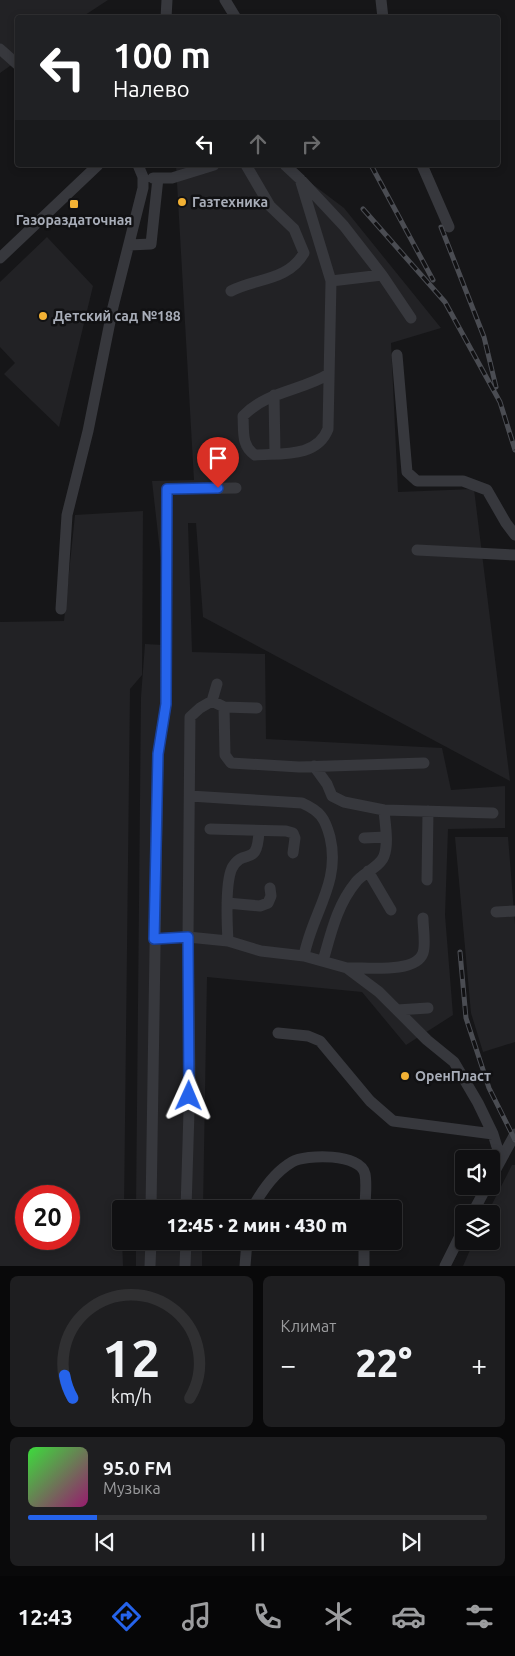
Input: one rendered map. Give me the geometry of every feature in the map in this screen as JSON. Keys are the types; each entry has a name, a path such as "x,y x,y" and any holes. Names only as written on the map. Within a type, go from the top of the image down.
{"street":[{"path":"166,15 167,0"},
{"path":"225,0 234,15"},
{"path":"381,0 383,15"},
{"path":"0,49 15,62"},
{"path":"0,258 96,167"},
{"path":"61,609 67,515 143,188 143,177 139,167"},
{"path":"143,177 172,178 208,167"},
{"path":"231,291 270,279 290,269 299,262 304,253 294,230 270,206 247,167"},
{"path":"287,167 344,226 412,318"},
{"path":"423,167 449,227"},
{"path":"129,245 151,244 158,178"},
{"path":"300,180 331,281 328,429 324,439 308,450 255,455 249,451 244,440 243,416 252,406 274,395 329,374"},
{"path":"331,281 382,275"},
{"path":"397,355 407,472 417,481 463,481 487,490 515,535"},
{"path":"274,395 275,454"},
{"path":"151,1200 158,754 166,704 167,489 236,488"},
{"path":"417,550 515,555"},
{"path":"186,1200 190,1078 188,937 190,717 212,701 217,684"},
{"path":"212,701 224,708 257,708"},
{"path":"224,708 225,755 230,764 314,766 424,763"},
{"path":"314,766 327,784 332,796 344,802 384,810 493,813"},
{"path":"190,796 302,803 317,810 327,825 334,854 332,876 304,956"},
{"path":"323,961 334,921 347,894 368,871 383,859 386,849 384,810"},
{"path":"427,880 428,811"},
{"path":"210,830 293,833 296,838 293,853"},
{"path":"228,941 227,903 231,870 235,863 243,857 255,854 258,849 259,831"},
{"path":"364,838 386,837"},
{"path":"368,871 391,910"},
{"path":"227,903 260,906 268,903 271,896 270,888"},
{"path":"496,912 515,911"},
{"path":"154,939 188,937 228,941 261,951 304,956 347,968 407,967 418,962 424,953 423,918"},
{"path":"347,968 379,992 427,1040 454,1062 478,1103 493,1134 501,1160"},
{"path":"397,1010 428,1008"},
{"path":"278,1033 308,1036 320,1041 370,1101 392,1121 493,1134"},
{"path":"501,1160 515,1134"},
{"path":"258,1200 272,1179 286,1166 307,1157 347,1158 358,1163 365,1173 364,1200"},
{"path":"445,1266 455,1246"},
{"path":"150,1250 150,1266"},
{"path":"185,1266 186,1250"},
{"path":"245,1266 246,1250"},
{"path":"364,1250 364,1266"}],"shaded area":[{"path":"0,0 108,0 85,15 15,15 15,62 0,73"},
{"path":"176,167 290,167 344,208 441,328 391,343 398,492 474,489 510,781 203,617 196,523 188,523 192,652 265,654 266,739 442,748 451,790 505,786 505,828 448,829 445,915 453,1015 406,1045 362,992 207,977 203,1200 136,1200 141,697 145,644 163,645 162,569 152,481 194,480"},
{"name":"Детский сад №188","path":"47,237 93,286 59,427 4,374 15,363 0,347 0,282"},
{"path":"143,511 142,675 130,689 124,1200 112,1200 112,1250 122,1250 123,1266 0,1266 0,622 64,621 75,515"},
{"path":"455,837 508,837 515,924 515,1042 483,1052 471,1013"},
{"path":"512,1165 515,1165 515,1266 463,1266 470,1250 500,1250 500,1205 492,1205 497,1195 500,1195 500,1189"},
{"path":"136,1250 202,1250 202,1266 136,1266"}],"railway":[{"path":"372,167 433,280"},
{"path":"363,209 445,302 500,402 515,450"},
{"path":"441,227 484,337 496,387"},
{"path":"460,952 466,1018 489,1088 515,1140"}],"place":[{"name":"Газтехника","path":"182,202"},
{"name":"Газораздаточная","path":"74,204"},
{"name":"Детский сад №188","path":"43,316"},
{"name":"ОренПласт","path":"405,1076"}],"route":[{"path":"189,1096 188,937 154,939 158,754 166,704 167,489 218,488"}]}
